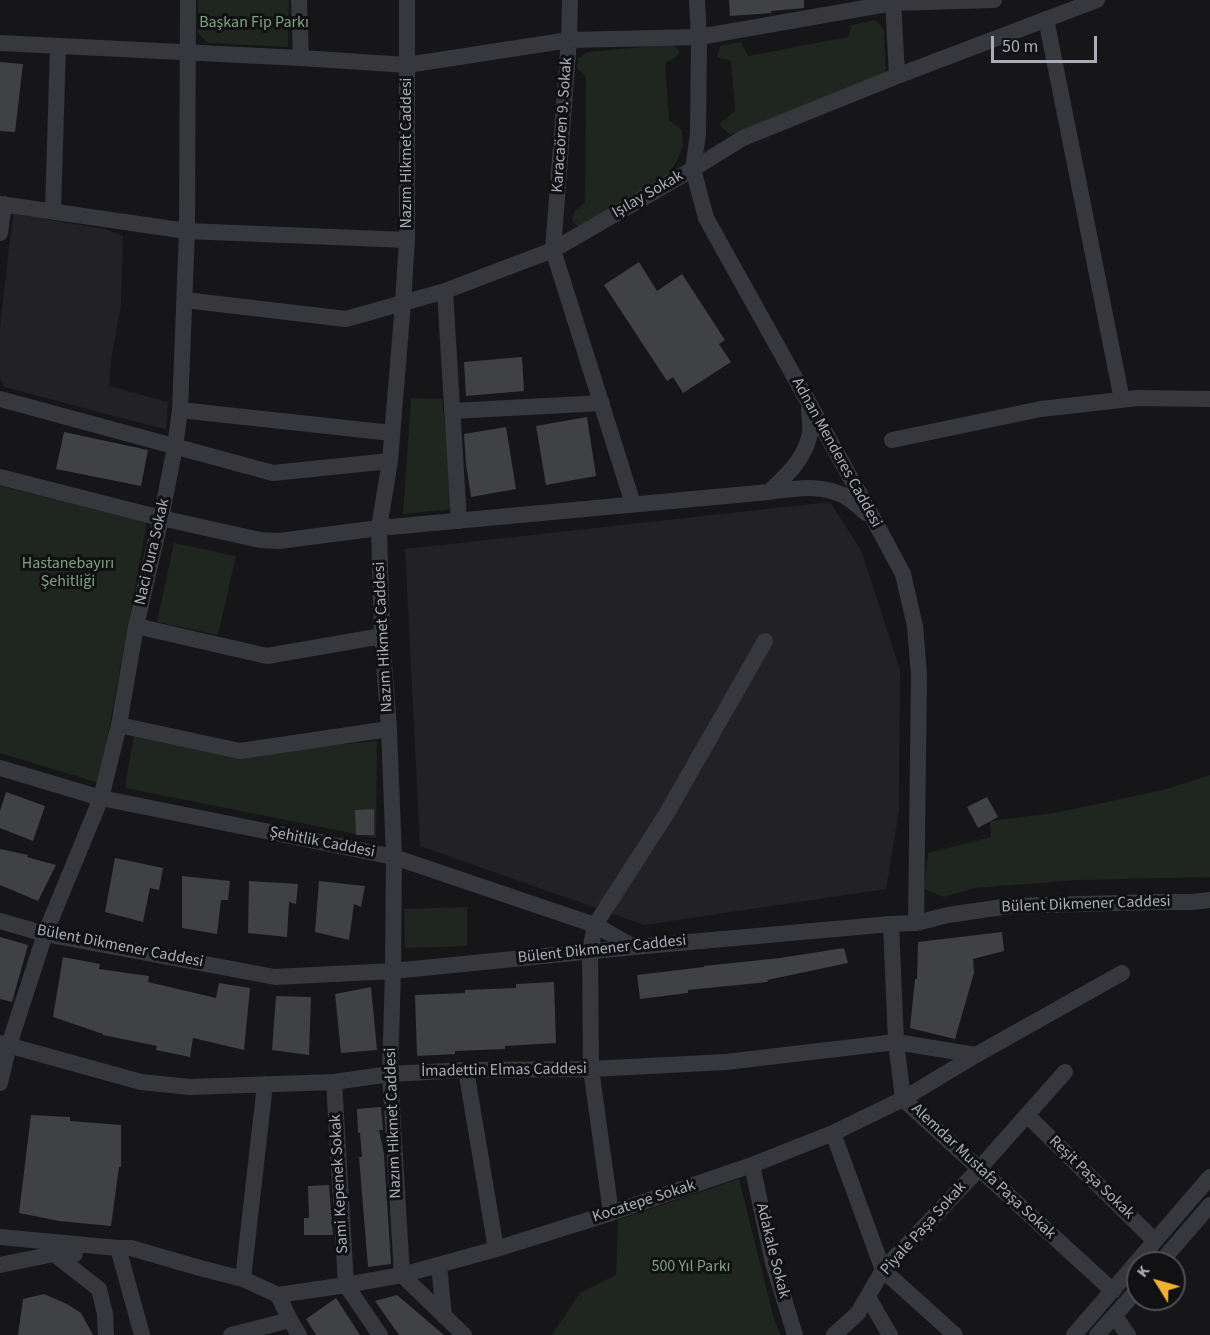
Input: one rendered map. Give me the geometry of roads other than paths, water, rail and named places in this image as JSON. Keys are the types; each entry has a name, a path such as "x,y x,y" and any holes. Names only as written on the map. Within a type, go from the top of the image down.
{"street":[{"name":"Naci Dura Sokak","path":"0,1083 5,1044 45,933 101,798 120,725 136,626 175,447 180,410 185,300 188,0"},
{"path":"299,0 301,58"},
{"name":"Nazım Hikmet Caddesi","path":"402,1275 390,1074 394,857 389,729 382,636 379,528 390,461 407,240 407,0"},
{"name":"Karacaören 9. Sokak","path":"553,250 570,0"},
{"name":"Adnan Menderes Caddesi","path":"697,0 698,135 693,169 706,218 903,574 915,626 919,675 916,923"},
{"path":"0,43 407,65 569,40 699,37 893,1 994,0"},
{"name":"Işılay Sokak","path":"185,300 346,319 445,291 553,250 743,138 897,76 1097,0"},
{"path":"893,1 897,76"},
{"path":"1046,20 1122,400"},
{"path":"53,211 58,46"},
{"path":"0,233 2,204 187,231 407,240"},
{"path":"553,250 633,504"},
{"path":"445,291 459,521"},
{"path":"892,440 1041,409 1138,398 1210,399"},
{"path":"0,399 273,473 390,461"},
{"path":"452,411 602,403"},
{"path":"769,492 792,471 802,453 810,432 809,404"},
{"path":"180,410 392,433"},
{"path":"0,477 161,518 260,540 279,541 379,528 796,488 824,488 848,497 874,520"},
{"path":"136,626 267,656 382,636"},
{"path":"611,1213 591,1068 590,951 595,925 667,813 765,641"},
{"path":"120,725 240,751 389,729"},
{"name":"Şehitlik Caddesi","path":"0,768 101,798 394,857 595,925 634,947"},
{"name":"Bülent Dikmener Caddesi","path":"0,921 45,933 275,977 393,971 590,951 916,923 948,915 1010,906 1210,900"},
{"name":"Alemdar Mustafa Paşa Sokak","path":"891,924 896,1042 903,1099 1113,1291"},
{"name":"Kocatepe Sokak","path":"278,1295 402,1275 439,1265 611,1213 752,1165 833,1132 903,1099 1122,973"},
{"name":"İmadettin Elmas Caddesi","path":"5,1044 141,1082 190,1087 334,1082 390,1074 466,1070 591,1068 726,1062 896,1042 976,1055"},
{"path":"466,1070 496,1249"},
{"name":"Piyale Paşa Sokak","path":"834,1335 858,1313 884,1270 979,1169 1065,1072"},
{"name":"Sami Kepenek Sokak","path":"334,1082 346,1285"},
{"path":"243,1279 264,1083"},
{"name":"Reşit Paşa Sokak","path":"1027,1115 1155,1240"},
{"path":"833,1132 884,1270 955,1335"},
{"name":"Adakale Sokak","path":"752,1165 773,1263 795,1335"},
{"path":"1074,1335 1210,1177"},
{"path":"1171,1251 1210,1205"},
{"path":"0,1237 123,1250 243,1279 278,1295 299,1335"},
{"path":"0,1264 54,1254 123,1250"},
{"path":"123,1250 124,1272 142,1335"},
{"path":"54,1254 99,1289 105,1314 106,1335"},
{"path":"439,1265 444,1316"},
{"path":"402,1275 464,1335"},
{"path":"346,1285 380,1335"},
{"path":"868,1297 890,1335"},
{"path":"1097,1335 1126,1303"},
{"path":"1115,1316 1128,1335"},
{"path":"231,1335 290,1320"}],"park label":[{"name":"Başkan Fip Parkı","path":"254,23"},
{"name":"Hastanebayırı Şehitliği","path":"68,573"},
{"name":"500 Yıl Parkı","path":"691,1267"}]}
